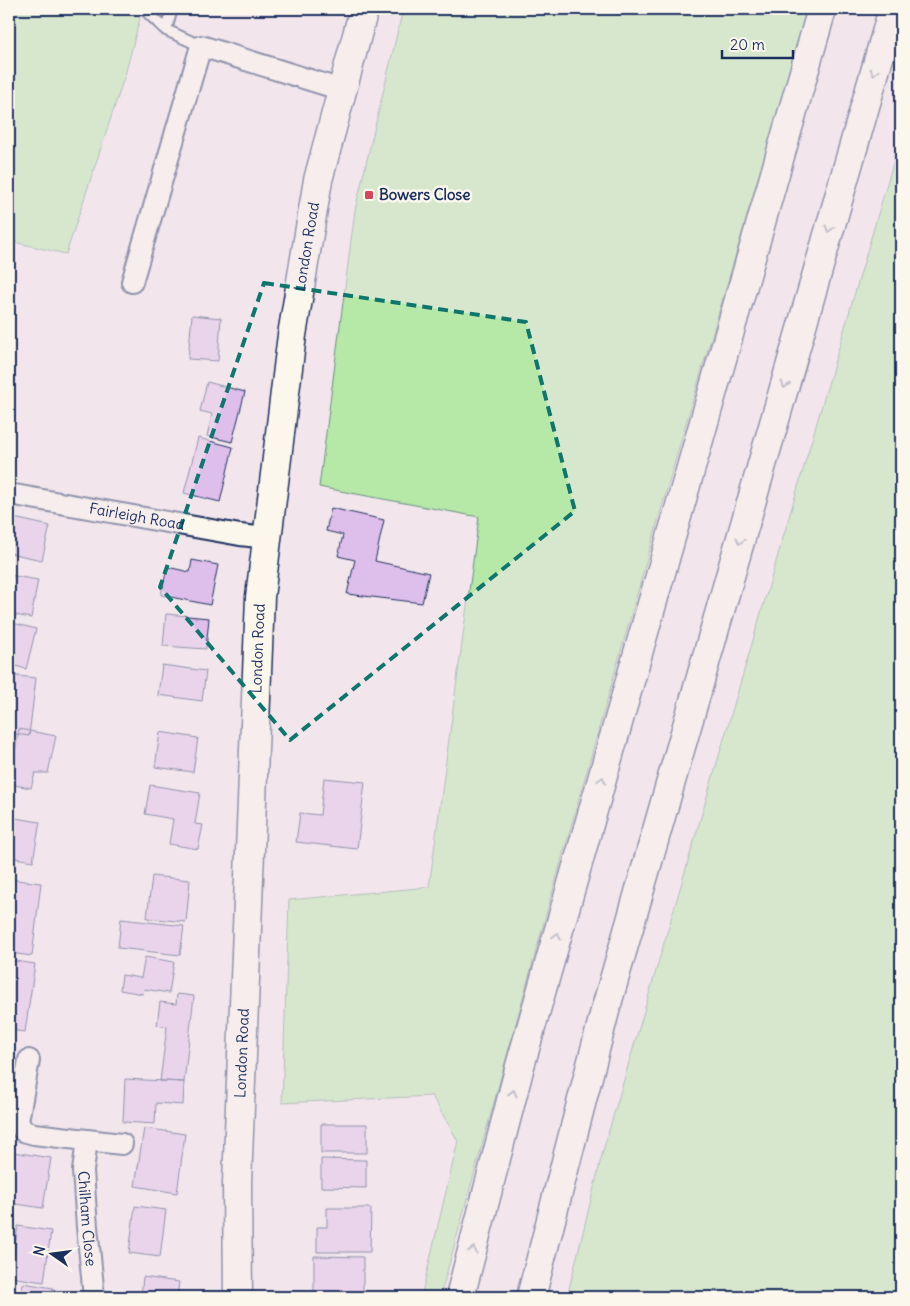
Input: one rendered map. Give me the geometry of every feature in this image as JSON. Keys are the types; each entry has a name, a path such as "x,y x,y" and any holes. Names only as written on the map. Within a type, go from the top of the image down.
{"main road":[{"name":"London Road","path":"238,1297 237,1183 260,597 292,335 318,180 364,9"},
{"path":"460,1297 520,1066 822,9"},
{"path":"531,1297 604,1010 893,9"}],"street":[{"path":"132,282 201,46 342,90"},
{"name":"Fairleigh Road","path":"9,494 240,535 267,538"},
{"path":"29,1060 18,1121 23,1131 34,1134 122,1144"},
{"name":"Chilham Close","path":"87,1140 83,1172 94,1297"}],"lane":[{"path":"144,9 166,30 201,46"},
{"path":"166,30 172,9"}],"highlighted area":[{"path":"264,283 526,322 575,511 290,740 160,587"}],"green space":[{"path":"9,9 121,9 140,18 125,75 66,254 9,241"},
{"path":"403,9 808,9 675,461 440,1297 421,1297 458,1141 432,1096 282,1103 289,900 429,887 479,517 319,487 355,210"},
{"path":"901,136 901,1297 567,1297 603,1151"}],"building":[{"path":"192,315 221,318 218,361 188,359"},
{"path":"207,382 245,392 232,442 207,436 212,414 200,411"},
{"path":"198,438 233,447 220,502 184,493"},
{"path":"331,508 384,520 375,561 429,573 422,603 347,594 355,560 338,556 343,535 326,531"},
{"path":"14,518 50,526 42,560 9,553 9,539"},
{"path":"192,560 218,565 210,605 161,595 167,567 190,572"},
{"path":"9,575 38,580 31,618 9,614"},
{"path":"166,614 209,618 206,649 163,646"},
{"path":"9,622 36,629 26,669 9,664"},
{"path":"162,665 206,671 202,701 158,695"},
{"path":"9,675 36,678 29,736 9,733"},
{"path":"19,729 56,736 48,773 35,773 31,788 9,784"},
{"path":"160,732 198,738 193,772 155,767"},
{"path":"324,778 365,782 357,849 296,842 300,813 320,815"},
{"path":"150,785 200,793 195,824 203,825 198,849 169,844 173,819 145,814"},
{"path":"9,817 40,822 33,861 9,857"},
{"path":"152,876 190,880 186,922 147,918"},
{"path":"9,879 41,883 32,956 9,953"},
{"path":"121,919 184,926 180,955 118,948"},
{"path":"145,957 174,962 169,993 144,989 143,994 120,990 122,975 141,978"},
{"path":"9,960 35,964 25,1032 9,1030"},
{"path":"177,994 194,996 184,1082 160,1081 167,1027 157,1025 160,1002 176,1004"},
{"path":"125,1079 184,1082 183,1105 156,1103 155,1124 123,1122"},
{"path":"321,1124 367,1124 367,1153 321,1153"},
{"path":"144,1128 185,1134 177,1193 135,1186"},
{"path":"13,1152 51,1158 43,1208 9,1203 9,1179"},
{"path":"321,1159 366,1160 366,1188 321,1187"},
{"path":"135,1206 166,1210 160,1257 129,1253"},
{"path":"327,1208 371,1208 370,1252 317,1252 317,1227 327,1227"},
{"path":"18,1226 51,1231 44,1282 10,1277"},
{"path":"314,1256 363,1257 363,1295 314,1295"},
{"path":"143,1277 179,1282 177,1297 141,1297"},
{"path":"23,1283 53,1288 52,1297 21,1297"},
{"path":"709,1292 752,1294 752,1297 709,1297"}],"place":[{"name":"Bowers Close","path":"369,195"}]}
